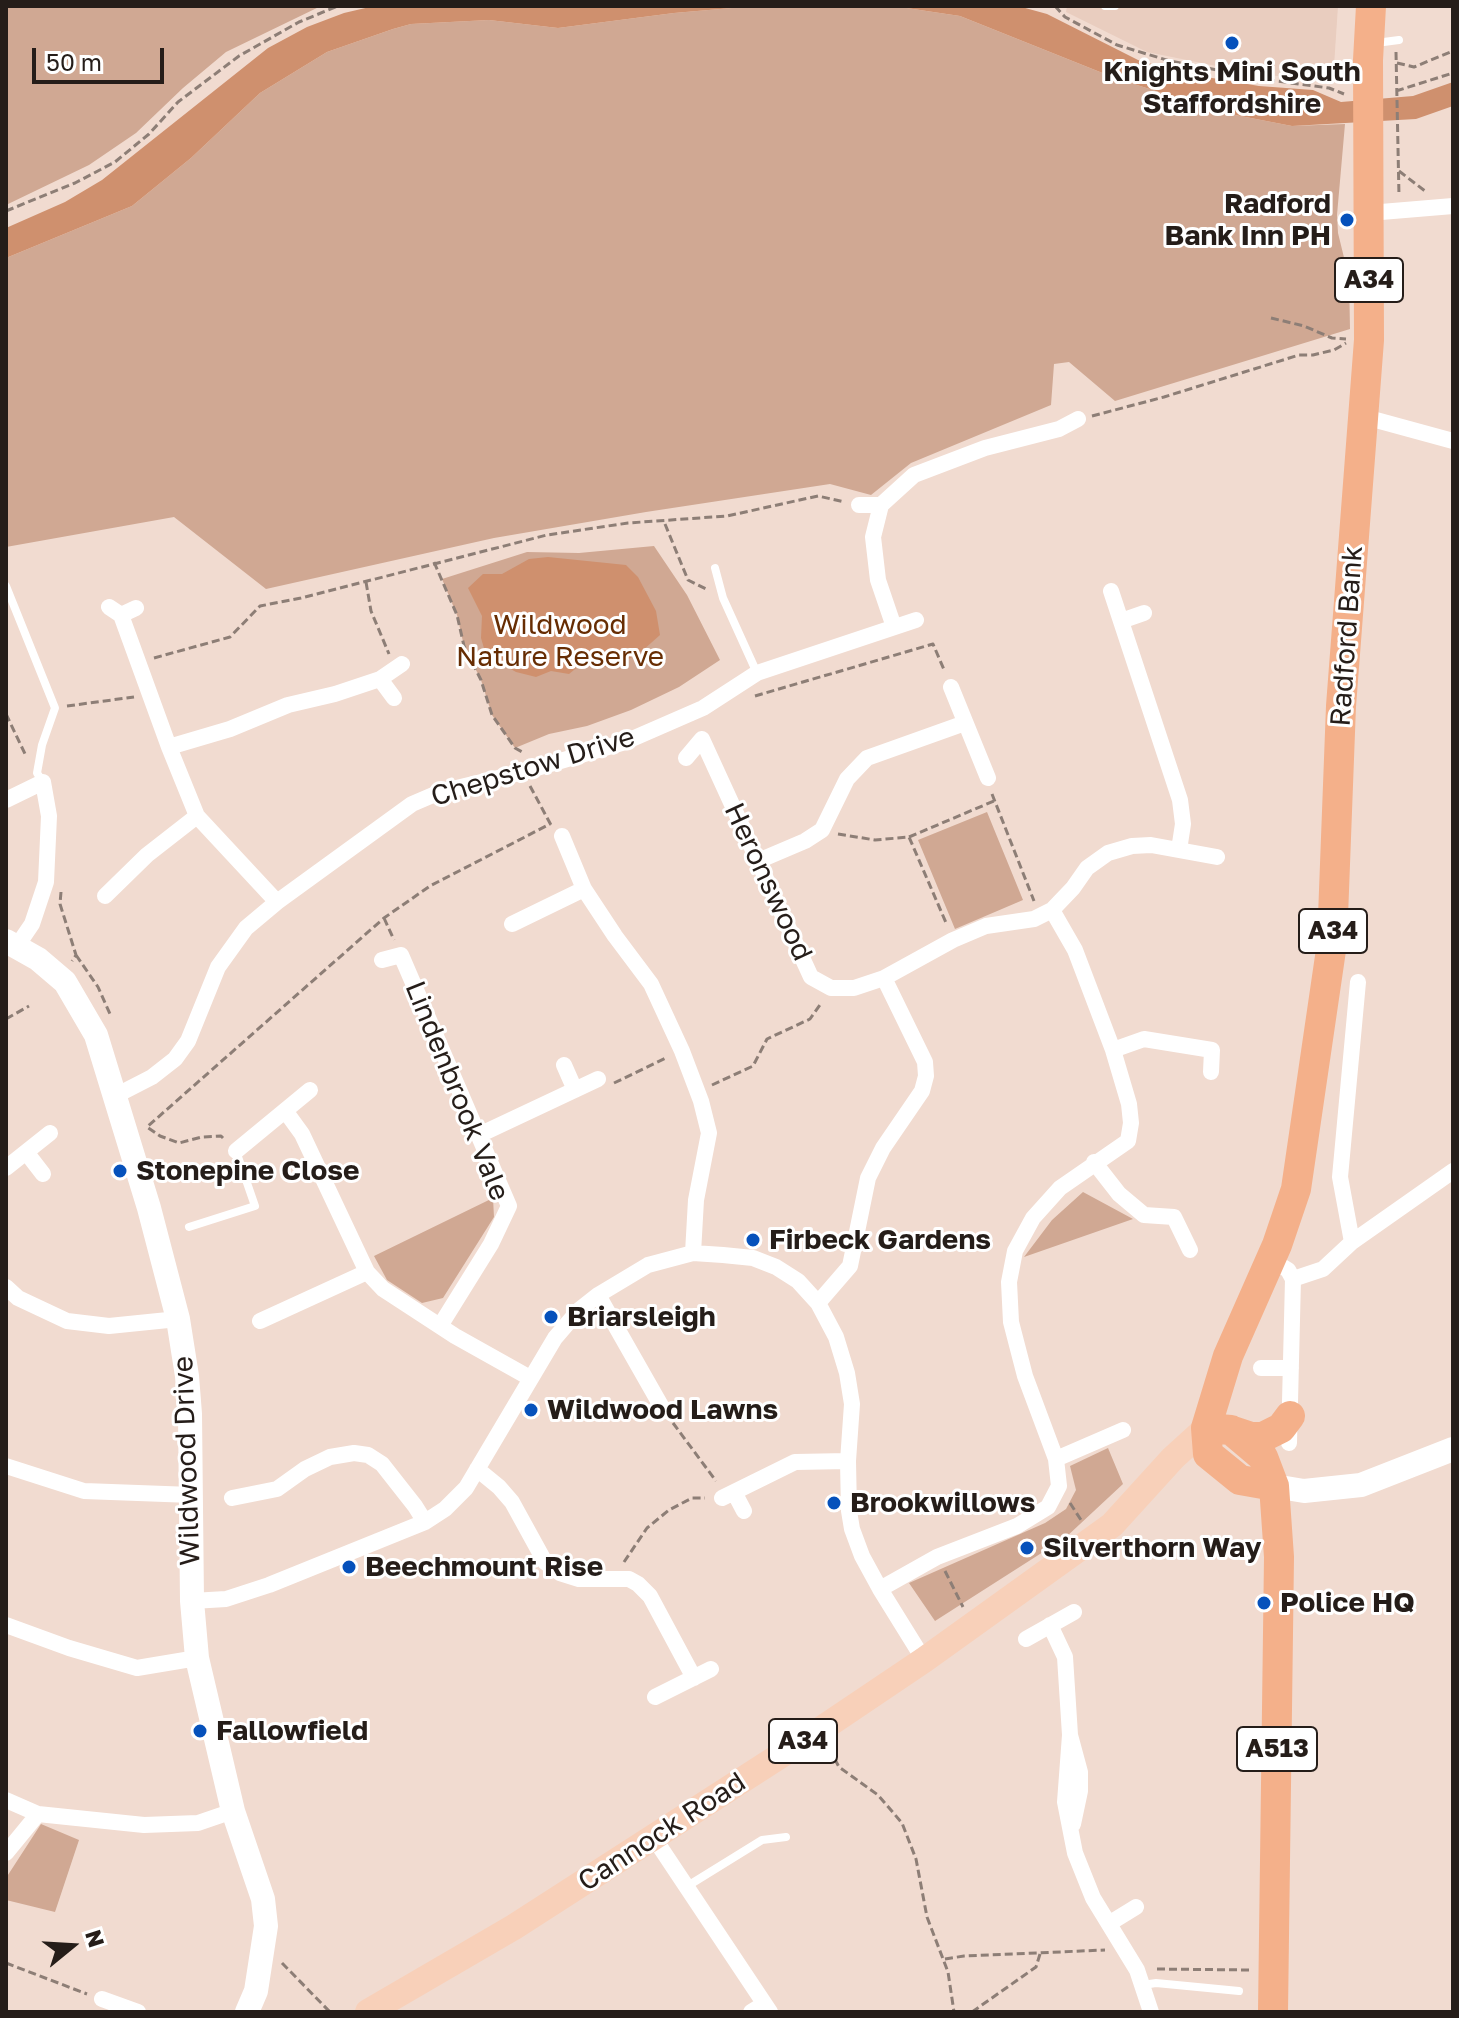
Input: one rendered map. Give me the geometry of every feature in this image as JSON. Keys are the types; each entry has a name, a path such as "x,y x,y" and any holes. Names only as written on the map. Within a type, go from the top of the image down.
{"highway":[{"name":"Radford Bank","path":"1218,1429 1228,1356 1296,1189 1332,943 1341,706 1369,340 1368,142 1378,56 1371,6"},
{"path":"1274,1486 1240,1480 1208,1454 1218,1429 1251,1437 1263,1437 1281,1428 1290,1430"},
{"name":"A513","path":"1273,2012 1279,1557 1274,1486"}],"main road":[{"name":"Cannock Road","path":"368,2012 514,1927 924,1660 1112,1525 1173,1458 1218,1429"}],"street":[{"path":"1369,213 1449,206"},
{"path":"1365,417 1453,441"},
{"path":"894,627 878,580 873,537 881,505 914,475 985,448 1060,434 1078,419"},
{"path":"859,505 881,505"},
{"path":"1111,591 1180,800 1183,824 1179,850"},
{"path":"122,610 150,695 197,816 277,902"},
{"path":"1121,621 1144,613"},
{"name":"Chepstow Drive","path":"115,1096 152,1077 175,1059 188,1041 218,967 246,928 412,804 440,792 625,742 703,708 757,673 916,620"},
{"path":"169,747 230,729 288,705 380,679 399,666"},
{"path":"380,679 394,698"},
{"path":"951,687 988,778"},
{"path":"758,861 805,841 822,830 847,779 867,758 965,723"},
{"name":"Heronswood","path":"686,758 702,739 811,977 831,988 854,988 884,978 953,940 986,926 1034,919 1052,910 1087,868 1108,853 1132,846 1151,845 1217,857"},
{"path":"6,800 40,777 49,816 46,882 32,924 12,944"},
{"path":"105,896 147,855 197,816"},
{"path":"556,830 584,889 651,984 697,1091 709,1133 696,1200 693,1253"},
{"path":"512,924 584,889"},
{"path":"880,1589 937,1557 1017,1526 1048,1507 1059,1486 1056,1459 1025,1376 1011,1322 1009,1282 1015,1251 1033,1218 1060,1188 1128,1141 1131,1123 1129,1104 1113,1050 1075,950 1052,910"},
{"name":"Wildwood Drive","path":"12,944 53,970 78,1002 96,1035 149,1208 178,1319 187,1376 192,1601 197,1658 233,1811 263,1899 265,1945 256,1991 247,2012"},
{"name":"Lindenbrook Vale","path":"382,960 401,955 509,1206 491,1244 440,1326"},
{"path":"818,1303 850,1266 868,1178 883,1148 922,1091 926,1076 925,1062 884,978"},
{"path":"1352,1242 1340,1177 1358,982"},
{"path":"1113,1050 1144,1039 1212,1050 1211,1072"},
{"path":"564,1065 575,1090"},
{"path":"479,1135 598,1079"},
{"path":"236,1151 310,1090"},
{"path":"286,1112 302,1134 367,1272 383,1289 530,1378"},
{"path":"6,1168 50,1133"},
{"path":"26,1152 43,1174"},
{"path":"1094,1162 1119,1194 1144,1215 1174,1217 1190,1250"},
{"path":"1293,1279 1323,1269 1352,1242 1453,1171"},
{"name":"Wildwood Drive","path":"192,1601 226,1599 269,1585 425,1522 445,1509 466,1488 555,1338 579,1310 648,1265 693,1253 753,1258 776,1267 798,1281 818,1303 836,1337 852,1404 848,1461 852,1529 880,1589 924,1660"},
{"path":"1270,1259 1288,1270 1293,1279 1290,1430"},
{"path":"260,1321 367,1272"},
{"path":"6,1287 18,1298 67,1321 109,1326 178,1319"},
{"path":"598,1295 664,1411"},
{"path":"1261,1368 1291,1368"},
{"path":"1056,1459 1123,1430"},
{"path":"1274,1486 1304,1491 1361,1485 1453,1449"},
{"path":"232,1498 277,1489 305,1469 330,1457 354,1453 368,1455 382,1464 425,1522"},
{"path":"744,1511 728,1495 795,1462 848,1461"},
{"path":"6,1466 84,1491 192,1495"},
{"path":"477,1469 512,1502 545,1562 560,1573 579,1579 629,1579 650,1596 694,1678"},
{"path":"1026,1639 1074,1612"},
{"path":"6,1625 137,1668 197,1658"},
{"path":"1050,1625 1065,1657 1070,1735 1064,1790 1072,1838 1086,1883 1140,1978 1151,2012"},
{"path":"655,1697 711,1669"},
{"path":"6,1800 38,1814 144,1825 198,1823 233,1811"},
{"path":"6,1853 38,1814"},
{"path":"654,1838 762,2009"},
{"path":"1110,1923 1136,1907"},
{"path":"102,1999 138,2012"}],"lane":[{"path":"1105,6 1115,6"},
{"path":"1378,56 1399,40"},
{"path":"715,568 723,598 757,673"},
{"path":"6,586 55,708 42,745 40,777"},
{"path":"189,1227 255,1206 236,1151"},
{"path":"686,1887 762,1840 786,1837"},
{"path":"1140,1978 1156,1983 1239,1991"}],"path":[{"path":"6,211 75,183 115,162 149,134 178,102 239,56 299,22 338,6"},
{"path":"1055,6 1065,17 1117,45 1170,61 1315,86"},
{"path":"1378,56 1414,67 1453,51"},
{"path":"1378,56 1399,138 1399,197"},
{"path":"1413,88 1453,73"},
{"path":"1399,171 1449,206"},
{"path":"1078,419 1164,397 1299,355 1334,350 1352,340 1332,338 1304,326 1271,318"},
{"path":"138,662 230,637 260,606 547,535 628,523 727,516 818,496 859,505"},
{"path":"664,522 688,580 723,598"},
{"path":"434,562 457,615 464,646 481,680 492,715 515,748 544,765"},
{"path":"366,581 379,634 399,666"},
{"path":"755,696 933,644 951,687"},
{"path":"55,708 150,695"},
{"path":"6,714 22,750 40,777"},
{"path":"236,1151 221,1136 179,1143 147,1127 384,918 430,886 556,830 523,772"},
{"path":"988,778 994,801 1035,898 1034,919"},
{"path":"822,830 875,840 909,837 994,801"},
{"path":"909,837 953,940"},
{"path":"62,890 60,904 76,955 67,967"},
{"path":"384,918 401,955"},
{"path":"697,1091 753,1066 767,1039 810,1019 831,988"},
{"path":"6,1019 29,1006"},
{"path":"598,1079 602,1089 682,1051"},
{"path":"664,1411 728,1495"},
{"path":"1059,1486 1093,1539"},
{"path":"614,1579 647,1528 669,1510 692,1498 728,1495"},
{"path":"937,1557 972,1624"},
{"path":"820,1730 839,1767 878,1795 902,1823 916,1859 923,1902 952,1986 954,2012"},
{"path":"265,1945 330,2012"},
{"path":"943,1959 1112,1948"},
{"path":"972,2012 1036,1967 1040,1954"},
{"path":"6,1963 102,1999"},
{"path":"1140,1978 1274,1970"}],"shaded area":[{"path":"374,6 755,6 558,28 489,20 411,24 393,29 327,52 260,93 191,158 132,206 6,258 6,228 65,202 102,180 268,48 307,27"},
{"path":"893,6 1018,6 1047,14 1138,60 1183,73 1259,86 1313,90 1341,102 1413,96 1453,82 1453,106 1416,119 1292,126 1225,113 1115,78 960,16"},
{"name":"Knights Mini South Staffordshire","path":"1067,6 1338,6 1333,81 1256,74 1147,52 1066,12"},
{"path":"548,557 626,565 638,577 656,611 660,635 642,651 612,669 585,661 569,674 551,671 536,677 516,672 486,655 481,638 482,616 468,588 483,574 502,574 529,559"}],"green space":[{"path":"6,6 321,6 226,52 136,133 89,165 6,205"},
{"path":"755,6 893,6 960,16 1115,78 1225,113 1292,126 1345,124 1337,215 1349,278 1350,329 1115,401 1069,362 1054,364 1051,405 911,463 871,495 830,484 646,512 494,538 266,589 174,517 6,547 6,258 132,206 191,158 260,93 327,52 393,29 411,24 489,20 558,28"},
{"name":"Wildwood Nature Reserve","path":"654,546 687,595 720,660 679,687 631,710 587,726 549,734 515,748 492,715 481,680 464,646 457,615 442,579 527,552 579,553"},
{"path":"987,812 1023,900 955,929 918,840"},
{"path":"1083,1192 1133,1219 1024,1257 1052,1220"},
{"path":"493,1198 494,1217 443,1298 422,1303 387,1280 374,1256"},
{"path":"1108,1448 1123,1484 1065,1538 935,1621 909,1583 1045,1523 1066,1509 1076,1490 1070,1466"},
{"path":"41,1824 79,1840 55,1912 6,1900 6,1878"}],"place":[{"name":"Knights Mini South Staffordshire","path":"1232,43"},
{"name":"Radford Bank Inn PH","path":"1347,220"},
{"name":"Stonepine Close","path":"120,1171"},
{"name":"Firbeck Gardens","path":"753,1240"},
{"name":"Briarsleigh","path":"551,1317"},
{"name":"Wildwood Lawns","path":"531,1410"},
{"name":"Brookwillows","path":"834,1503"},
{"name":"Silverthorn Way","path":"1027,1548"},
{"name":"Beechmount Rise","path":"349,1567"},
{"name":"Police HQ","path":"1264,1603"},
{"name":"Fallowfield","path":"200,1731"}]}
